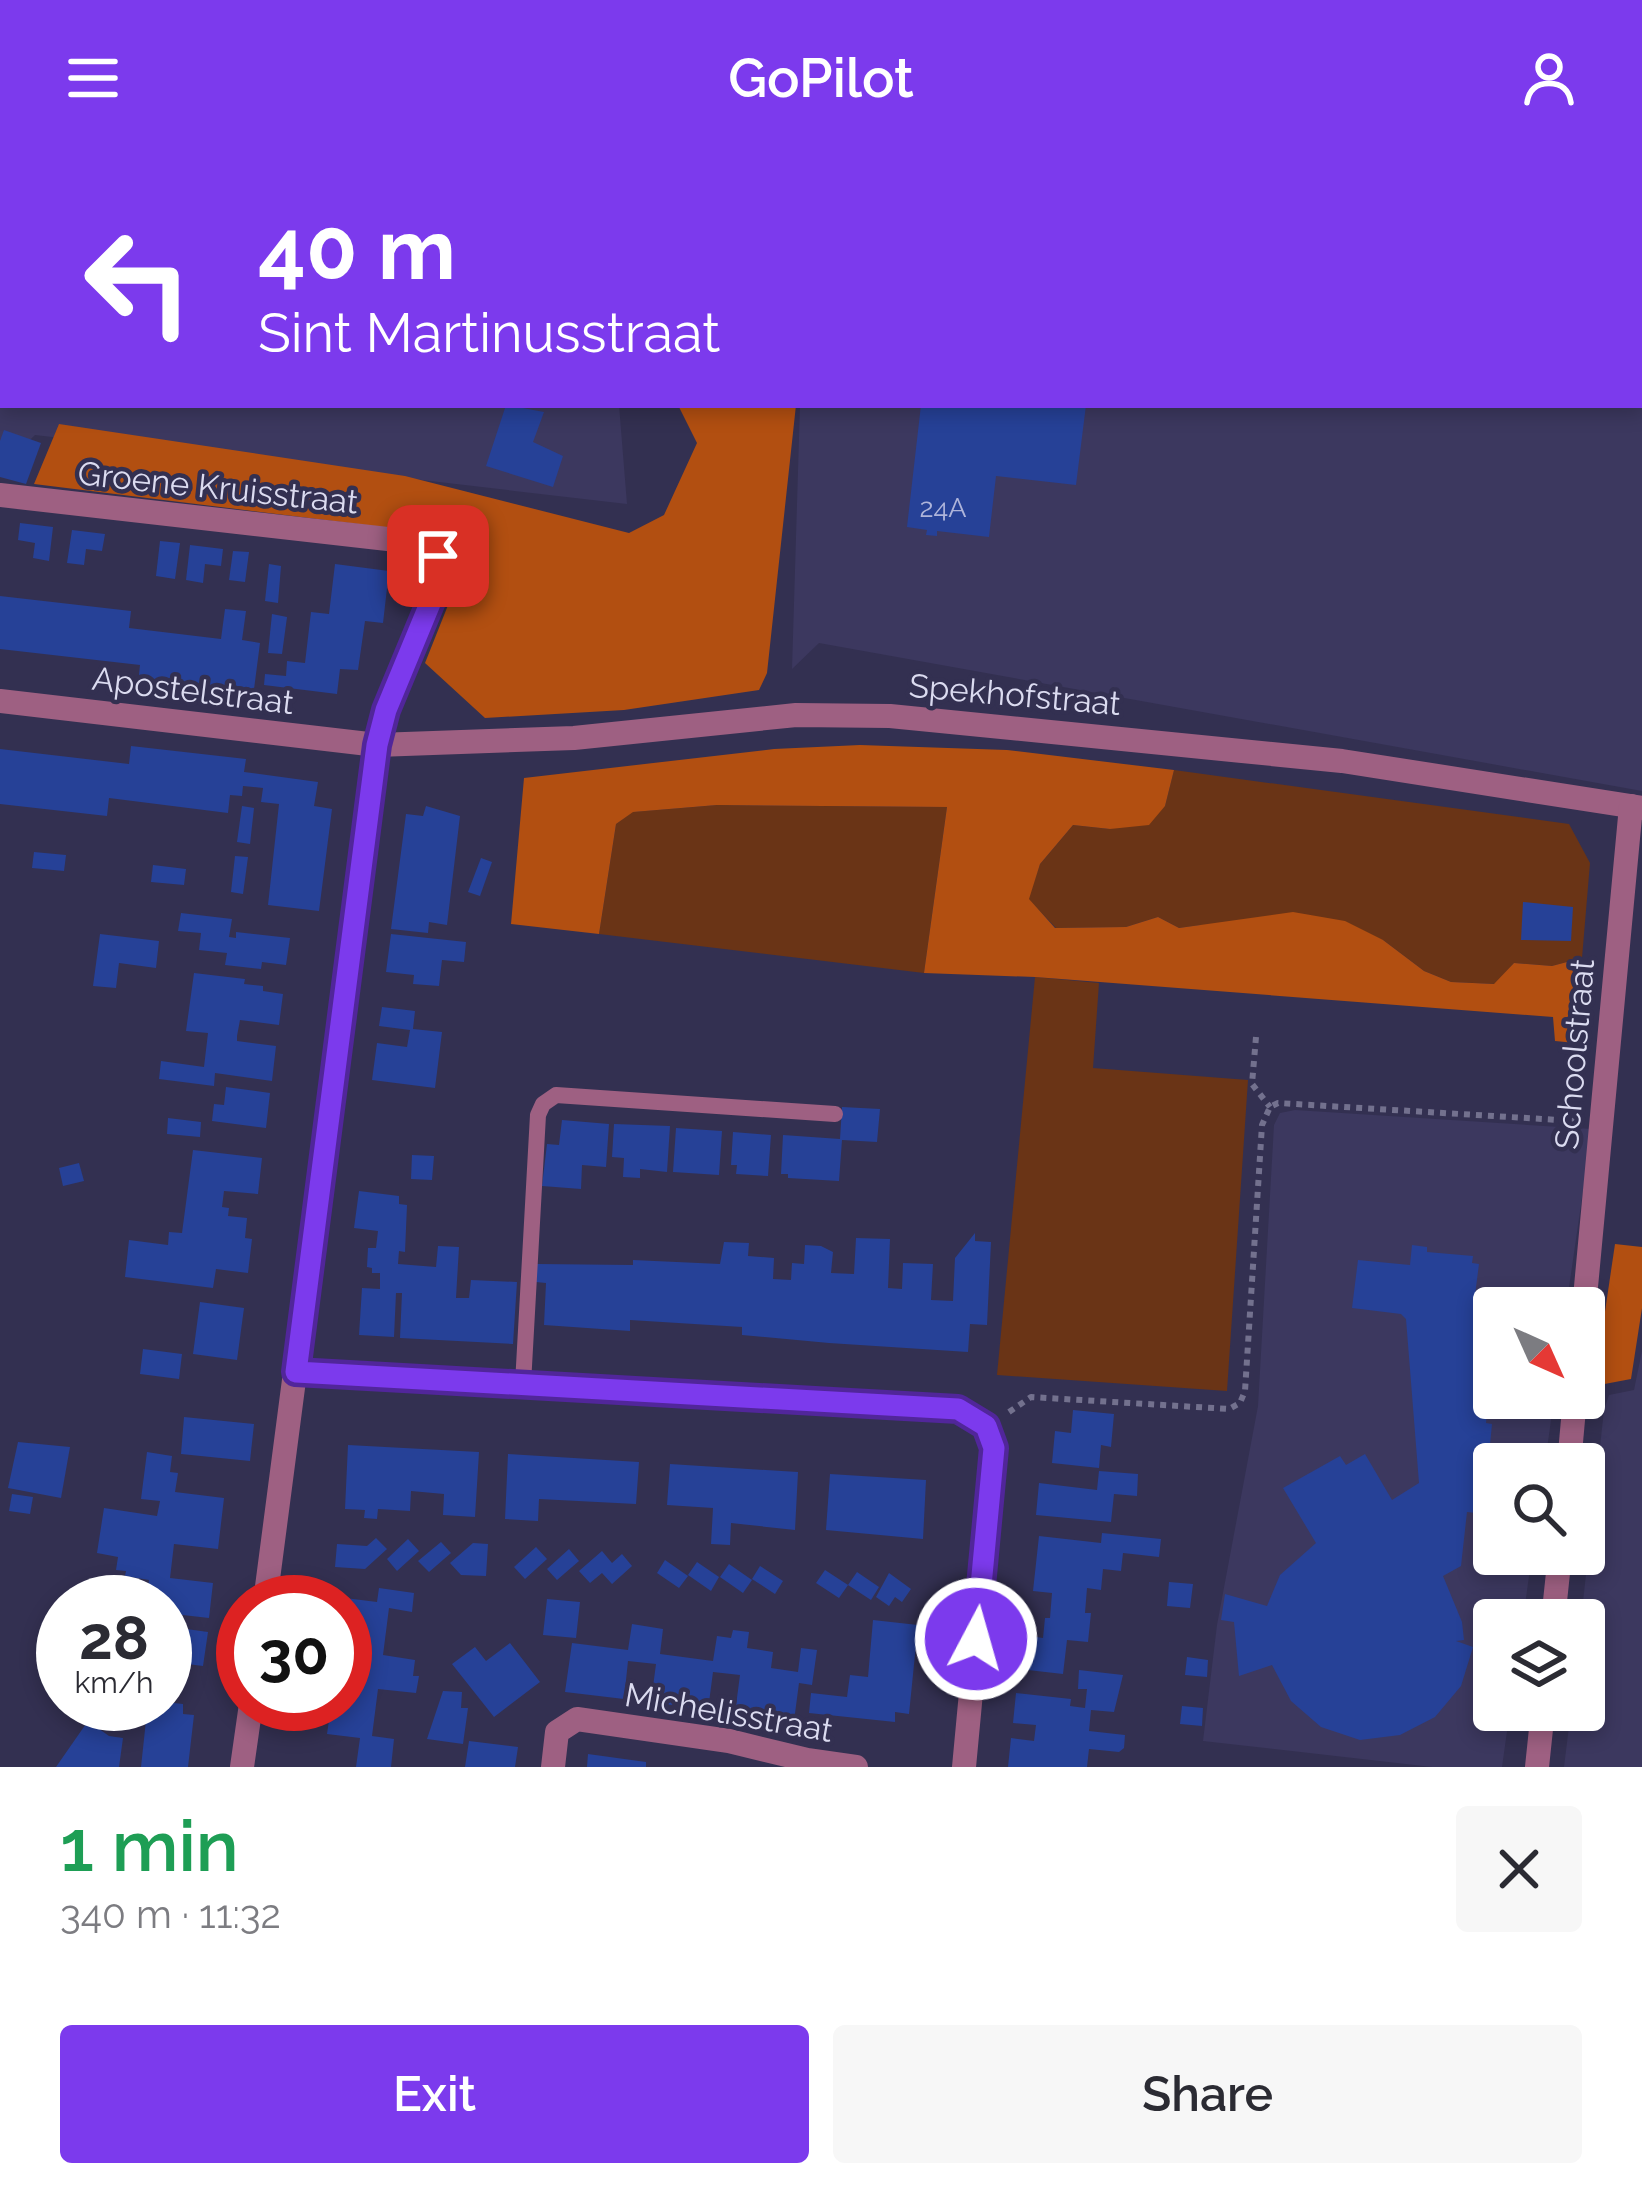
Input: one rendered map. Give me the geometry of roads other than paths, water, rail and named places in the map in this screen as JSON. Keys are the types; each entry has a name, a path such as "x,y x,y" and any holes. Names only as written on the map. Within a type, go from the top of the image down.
{"street":[{"name":"Groene Kruisstraat","path":"0,495 414,542 433,549 441,564 441,577 386,710 377,745 269,1575"},
{"name":"Apostelstraat","path":"0,701 377,745"},
{"name":"Spekhofstraat","path":"377,745 574,739 796,715 890,716 1342,761 1636,807"},
{"name":"Schoolstraat","path":"1586,1287 1636,807"},
{"path":"296,1372 958,1409 986,1426 994,1448 964,1767"},
{"name":"Michelisstraat","path":"553,1767 557,1732 578,1719 729,1741 856,1767"},
{"path":"242,1767 247,1731"},
{"path":"1537,1767 1541,1731"}],"lane":[{"path":"523,1384 538,1115 543,1104 556,1095 835,1114"}]}
